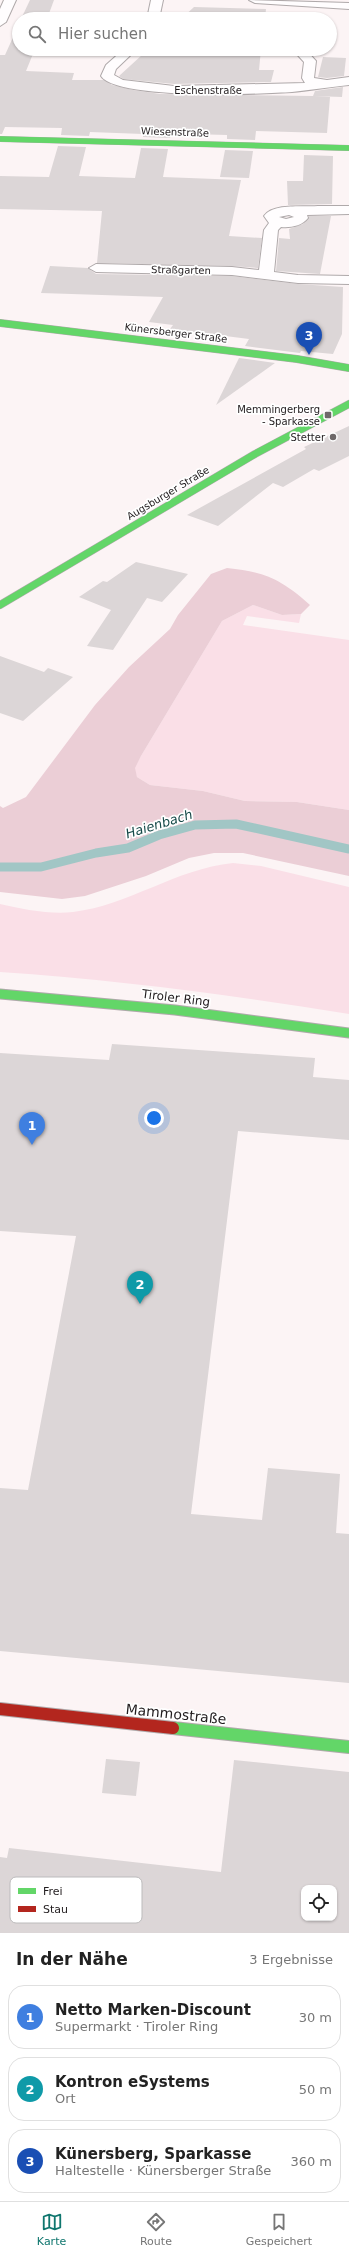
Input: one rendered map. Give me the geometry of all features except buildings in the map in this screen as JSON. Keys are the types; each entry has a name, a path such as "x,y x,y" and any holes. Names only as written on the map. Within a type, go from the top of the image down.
{"street":[{"path":"0,22 10,0"},
{"path":"154,12 157,0"},
{"path":"255,0 349,6"},
{"name":"Eschenstraße","path":"123,56 110,68 107,76 120,83 149,88 215,90 292,88 349,82"},
{"path":"305,56 310,61 308,78 310,80 329,84"},
{"name":"Wiesenstraße","path":"0,139 349,148"},
{"path":"266,274 271,230 277,222 296,222 301,218 296,212 349,210"},
{"name":"Straßgarten","path":"96,268 266,274 298,279 349,280"},
{"name":"Künersberger Straße","path":"0,323 297,359 349,368"},
{"name":"Augsburger Straße","path":"0,605 255,454 349,404"},
{"name":"Tiroler Ring","path":"0,994 107,1002 279,1022 349,1033"},
{"name":"Mammostraße","path":"0,1709 349,1747"}],"shaded area":[{"path":"227,568 252,572 272,578 300,596 310,605 301,614 282,615 253,605 222,621 141,756 135,768 137,777 150,785 203,791 245,801 297,802 349,810 349,876 243,853 214,853 189,858 146,876 85,896 62,899 0,892 0,806 3,808 26,797 95,705 129,667 170,629 178,615 211,574"},
{"path":"253,605 282,615 301,614 299,623 247,616 243,625 349,640 349,810 297,802 245,801 203,791 150,785 137,777 134,768 222,621"},
{"path":"233,863 261,866 349,887 349,1014 175,989 88,979 0,972 0,904 27,910 65,913 73,912 114,902 192,872"}],"waterway":[{"name":"Haienbach","path":"0,867 41,867 96,853 128,848 159,835 195,825 236,824 349,849"}],"traffic: fast":[{"path":"0,139 349,148"},
{"path":"0,323 297,359 349,368"},
{"path":"0,605 255,454 349,404"},
{"path":"0,994 175,1010 349,1033"},
{"path":"173,1728 349,1747"}],"traffic: jam":[{"path":"0,1709 173,1728"}],"place":[{"name":"Künersberg, Sparkasse","path":"309,355"},
{"name":"Memmingerberg - Sparkasse","path":"328,415"},
{"name":"Stetter","path":"333,437"},
{"name":"Netto Marken-Discount","path":"32,1145"},
{"name":"Kontron eSystems","path":"140,1304"}]}
